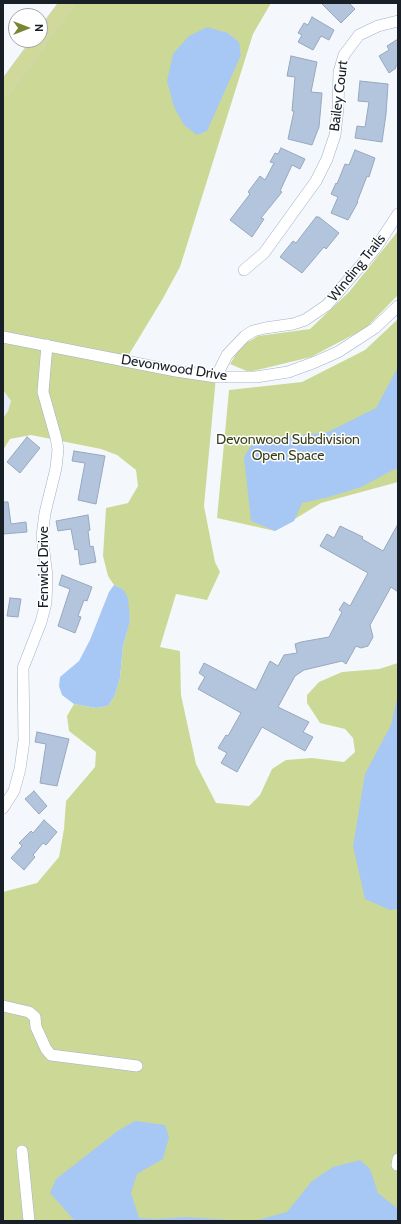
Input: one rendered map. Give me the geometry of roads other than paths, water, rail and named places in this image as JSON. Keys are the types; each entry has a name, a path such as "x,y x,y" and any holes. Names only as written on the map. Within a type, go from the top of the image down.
{"main road":[{"path":"48,29 67,3"},
{"path":"3,90 34,48"}],"street":[{"name":"Bailey Court","path":"244,270 264,253 316,181 327,159 335,134 338,108 339,72 344,55 359,35 378,26 398,21"},
{"name":"Winding Trails","path":"216,377 227,355 245,336 253,331 293,324 305,320 327,305 375,249 398,214"},
{"name":"Devonwood Drive","path":"3,337 176,371 216,377 241,378 270,375 313,363 338,352 359,340 375,328 398,306"},
{"name":"Fenwick Drive","path":"3,808 14,791 20,769 24,740 23,668 41,622 46,603 46,576 42,536 45,513 56,468 58,449 44,392 47,345"},
{"path":"3,1006 29,1012 34,1017 36,1027 46,1049 51,1055 137,1066"},
{"path":"22,1151 29,1221"}],"water":[{"path":"207,27 228,33 239,42 241,55 207,131 197,135 184,125 174,107 167,81 173,54 189,36"},
{"path":"398,367 398,469 395,469 361,487 329,497 302,503 294,521 275,531 251,521 244,457 252,444 267,439 328,432 376,408"},
{"path":"114,585 123,589 128,598 130,621 123,646 120,678 115,695 108,706 96,708 74,704 62,695 59,686 60,677 79,661 90,640 109,592"},
{"path":"398,694 398,909 390,910 365,899 353,846 365,774 391,725"},
{"path":"135,1121 165,1125 169,1137 163,1159 137,1174 131,1193 139,1218 157,1219 185,1217 246,1221 75,1221 50,1193 56,1179 119,1130"},
{"path":"360,1160 370,1169 378,1193 398,1209 398,1221 254,1221 287,1212 312,1181 333,1167"}],"park label":[{"name":"Devonwood Subdivision Open Space","path":"288,448"}]}
